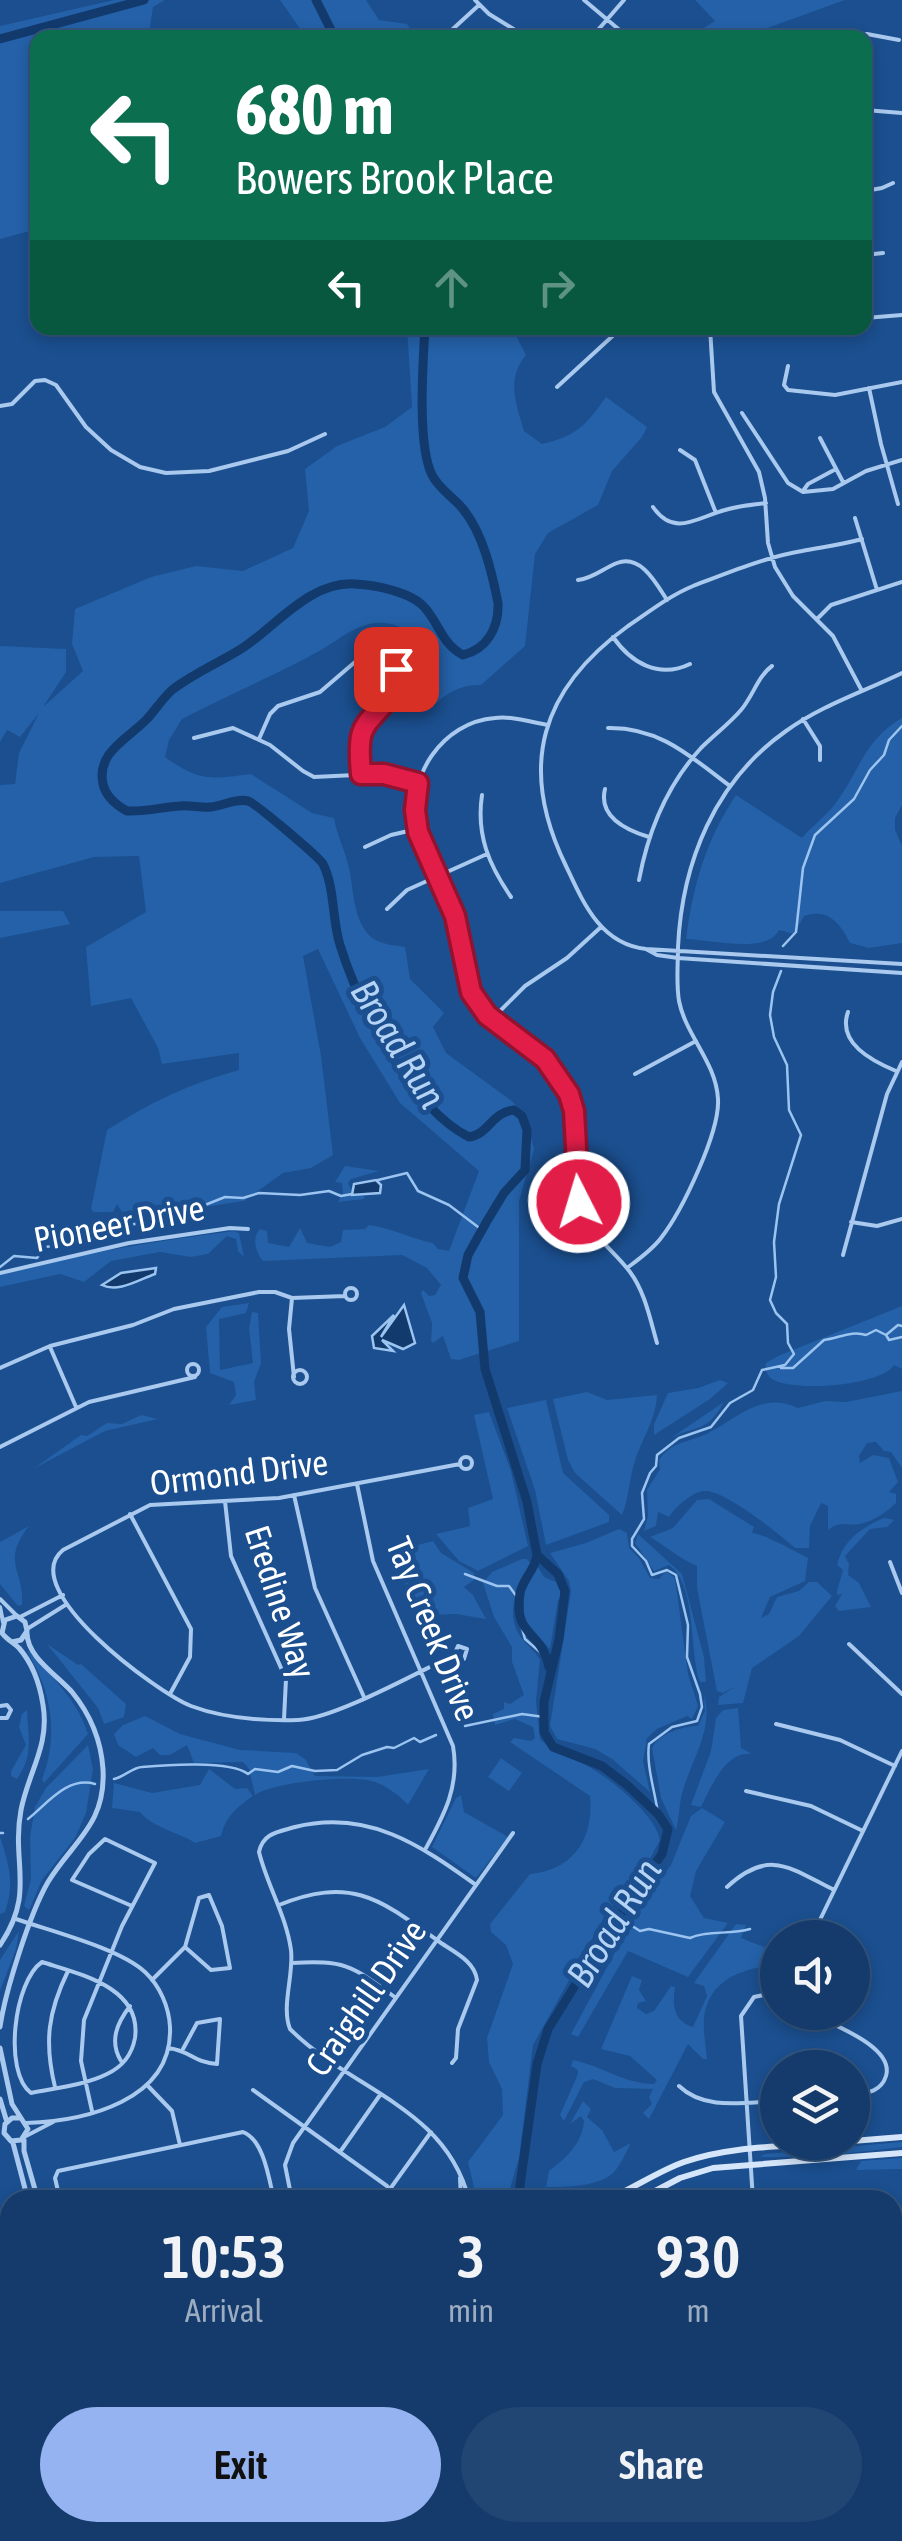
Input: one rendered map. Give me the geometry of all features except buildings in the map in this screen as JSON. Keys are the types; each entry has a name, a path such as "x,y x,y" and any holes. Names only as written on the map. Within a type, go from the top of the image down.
{"main road":[{"path":"870,2141 902,2138"},
{"path":"627,2190 685,2162 760,2149"},
{"path":"659,2190 697,2172 749,2164 902,2153"}],"street":[{"path":"584,0 619,30"},
{"path":"598,30 624,0"},
{"path":"452,30 477,3 516,30"},
{"path":"872,35 899,40"},
{"path":"872,111 902,113"},
{"path":"872,189 892,182"},
{"path":"872,253 883,252"},
{"path":"872,317 902,315"},
{"path":"557,387 614,335"},
{"path":"710,335 714,392 759,472 772,559 786,587 839,644 862,691"},
{"path":"788,366 784,385 788,390 836,396 902,382"},
{"path":"0,406 12,404 35,381 50,381 86,427 110,450 140,467 171,473 209,471 276,454 325,434"},
{"path":"869,388 898,504"},
{"path":"742,413 788,483 803,492 826,492 902,460"},
{"path":"741,438 754,430"},
{"path":"820,438 844,484"},
{"path":"680,450 693,456 716,513"},
{"path":"803,492 808,484 836,469"},
{"path":"653,508 661,518 678,524 766,504"},
{"path":"855,518 877,590"},
{"path":"862,539 772,559 692,587 613,637 575,672 563,690 548,726 542,773 552,830 579,892 601,927 625,944 646,949 902,964"},
{"path":"578,580 591,578 620,562 631,562 647,572 667,600"},
{"path":"817,619 831,605 902,582"},
{"path":"613,637 629,656 650,668 672,670 690,664"},
{"path":"258,739 278,706 320,692 362,656 383,654 396,669 397,684 392,695 362,727 358,741 361,774"},
{"path":"639,880 649,837 692,758 740,710 772,666"},
{"path":"627,1268 663,1235 716,1128 715,1079 679,1000 682,903 706,825 730,786 760,752 804,719 902,673"},
{"path":"548,726 506,717 470,724 438,748 418,783 417,829 458,926 468,983 476,1000 492,1019 545,1059 566,1087 574,1111 579,1202 594,1233 627,1268 641,1291 658,1343"},
{"path":"804,719 820,746 820,760"},
{"path":"194,738 233,728 258,739 314,776 384,774 418,783"},
{"path":"608,728 652,733 730,786"},
{"path":"605,789 603,802 614,819 649,837"},
{"path":"482,795 480,832 487,854 512,897"},
{"path":"365,847 417,829"},
{"path":"387,909 400,894 487,854"},
{"path":"492,1019 524,986 567,958 601,927"},
{"path":"646,949 678,958 902,973"},
{"path":"848,1012 845,1026 856,1048 896,1071"},
{"path":"635,1074 696,1041"},
{"path":"843,1255 896,1071 902,1062"},
{"path":"851,1222 877,1226 902,1220"},
{"name":"Pioneer Drive","path":"0,1273 129,1243 230,1228 248,1229"},
{"path":"0,1368 50,1346 133,1325 166,1311 237,1296 271,1292 292,1298 345,1296"},
{"path":"292,1298 294,1377"},
{"path":"50,1346 76,1407"},
{"path":"0,1447 76,1407 110,1395 195,1376"},
{"name":"Ormond Drive","path":"63,1596 52,1574 58,1554 130,1514 158,1504 294,1495 460,1464"},
{"name":"Tay Creek Drive","path":"357,1484 373,1560 450,1737 455,1759 451,1800 426,1848"},
{"path":"294,1495 315,1588 364,1697"},
{"name":"Eredine Way","path":"225,1501 233,1562 286,1680 284,1719"},
{"path":"130,1514 191,1628 190,1658 170,1695"},
{"path":"890,1562 902,1592"},
{"path":"2,1625 63,1596 87,1629 170,1695 208,1711 284,1719 323,1715 454,1656"},
{"path":"0,1599 18,1616 32,1650 71,1692 91,1721 101,1752 103,1777 98,1806 88,1829 48,1883 30,1924 6,1995 0,2027"},
{"path":"0,1640 21,1640 27,1631 68,1604"},
{"path":"0,1608 2,1633 23,1654 36,1677 45,1724 42,1750 20,1812 22,1876 16,1919 0,1946"},
{"path":"849,1644 902,1694"},
{"path":"0,1706 7,1705 11,1713 0,1718"},
{"path":"776,1724 840,1740 895,1766"},
{"path":"820,1920 902,1752"},
{"path":"746,1791 811,1806 863,1831"},
{"path":"465,2190 451,2154 431,2132 290,2029 287,2018 292,1963 280,1905 259,1855 261,1843 272,1833 304,1825 346,1824 391,1833 426,1848 476,1885"},
{"name":"Craighill Drive","path":"290,2190 285,2164 290,2148 513,1833"},
{"path":"92,2111 84,2081 81,2032 132,1906 154,1863 105,1839 89,1854 72,1880 132,1906"},
{"path":"727,1887 747,1870 771,1863 834,1890"},
{"path":"280,1905 321,1891 360,1895 392,1908 471,1964 477,1976 458,2029 456,2058 452,2063"},
{"path":"152,1980 184,1947 198,1898 208,1895 222,1926 230,1968 211,1970 184,1947"},
{"path":"0,2048 12,2104 26,2123 57,2120 122,2103 148,2086 168,2048 170,2020 164,2000 152,1980 133,1963 16,1919"},
{"path":"39,1962 100,1984 115,1990 130,2006 135,2020 132,2051 110,2073 55,2088 26,2091 15,2048 16,2020 20,1998 39,1962"},
{"path":"292,1963 340,1962 396,1998"},
{"path":"55,2088 47,2047 48,2025 52,2005 68,1972"},
{"path":"751,2190 742,2011 760,1995"},
{"path":"123,2062 116,2052 115,2038 117,2026 130,2006"},
{"path":"168,2048 183,2049 200,2063 217,2064 220,2019 197,2023 183,2049"},
{"path":"842,2030 884,2056 887,2072 880,2086 870,2093"},
{"path":"148,2086 172,2111 180,2145"},
{"path":"679,2086 700,2100 760,2102"},
{"path":"253,2090 390,2189 431,2132"},
{"path":"340,2152 380,2095"},
{"path":"0,2099 6,2112 4,2133 18,2154 26,2190"},
{"path":"4,2133 12,2118 19,2118"},
{"path":"4,2133 25,2137 57,2120"},
{"path":"26,2123 24,2151 35,2190"},
{"path":"58,2190 58,2171 248,2133 264,2163 272,2190"},
{"path":"460,2178 461,2190"}],"shaded area":[{"path":"114,0 165,0 153,7 152,30 30,30 30,231 0,239 0,26"},
{"path":"280,0 366,0 379,20 407,24 411,30 301,30"},
{"path":"695,0 845,0 762,30 700,30 715,21"},
{"path":"407,335 516,335 526,355 514,382 518,411 524,431 542,444 580,428 606,397 647,427 612,471 598,505 548,533 535,554 525,646 481,685 451,692 427,711 423,705 428,668 417,640 396,625 368,624 182,719 169,740 165,757 206,777 251,774 312,813 334,818 356,910 368,934 385,944 405,947 410,979 444,1013 433,1027 446,1053 513,1102 525,1117 534,1149 519,1201 519,1341 459,1360 451,1359 443,1336 431,1341 432,1323 421,1293 423,1290 429,1296 435,1295 441,1285 427,1268 402,1255 263,1261 257,1249 255,1241 260,1229 267,1231 268,1243 289,1247 300,1228 307,1243 330,1247 341,1242 343,1230 365,1229 369,1225 449,1251 479,1171 400,1103 360,1038 318,949 303,956 333,1155 311,1168 283,1173 244,1201 177,1211 166,1220 116,1226 111,1232 100,1230 103,1220 108,1217 109,1223 113,1223 122,1212 117,1204 113,1212 91,1209 107,1130 171,1095 239,1070 239,1053 162,1064 158,1048 131,998 91,1006 86,947 146,912 139,856 94,857 0,883 0,785 15,784 19,753 39,713 20,737 7,730 0,742 0,646 66,649 66,672 43,707 83,671 72,644 75,609 151,577 196,566 243,571 293,548 309,511 305,469 337,446 385,427 412,407"},
{"path":"902,718 902,805 895,818 895,830 902,846 902,943 869,948 850,943 837,924 820,914 804,916 794,934 779,930 763,942 737,944 686,939 702,864 736,795 802,838 835,804 879,736"},
{"path":"0,911 63,911 70,924 0,938"},
{"path":"345,1166 379,1171 348,1183 364,1199 338,1202 343,1193 342,1183 335,1182"},
{"path":"376,1180 381,1185 380,1193 352,1195 354,1184"},
{"path":"239,1233 244,1257 238,1251 236,1239 227,1236 208,1254 191,1257 160,1252 111,1261 84,1282 60,1274 0,1287 0,1275 29,1267"},
{"path":"156,1268 155,1274 128,1285 102,1285 121,1273"},
{"path":"249,1303 246,1313 219,1319 220,1370 253,1363 249,1328 252,1312 258,1313 261,1363 254,1382 256,1400 229,1405 236,1395 234,1382 210,1373 206,1327 222,1307"},
{"path":"404,1305 415,1343 403,1349 382,1340 393,1351 374,1348 372,1336 394,1315 381,1337"},
{"path":"902,1306 902,1369 894,1365 873,1378 857,1382 802,1386 776,1381 765,1369 766,1363 778,1356"},
{"path":"720,1380 728,1383 654,1435 654,1424 668,1393"},
{"path":"902,1391 902,1468 891,1452 884,1451 876,1442 867,1443 859,1456 860,1463 873,1455 889,1458 898,1482 889,1492 896,1494 896,1503 876,1518 828,1530 828,1506 821,1503 810,1526 809,1548 795,1548 739,1506 706,1491 685,1500 669,1517 658,1512 656,1526 644,1531 647,1490 660,1469 659,1460 675,1446 760,1405 784,1403 798,1408"},
{"path":"587,1392 607,1400 657,1395 622,1515 575,1473 568,1460 553,1399"},
{"path":"546,1400 563,1473 609,1515 609,1522 546,1545 535,1490 507,1408"},
{"path":"724,1402 711,1420 668,1440"},
{"path":"489,1412 511,1471 528,1546 478,1571 459,1561 436,1534 470,1526 468,1508 493,1499 474,1415"},
{"path":"141,1415 158,1419 105,1431 33,1469 81,1435 87,1436 107,1423 122,1424"},
{"path":"709,1499 754,1527 752,1533 808,1558 805,1581 770,1597 761,1618 769,1614 777,1597 799,1591 809,1582 817,1582 832,1596 799,1636 752,1668 743,1703 718,1705 719,1697 736,1686 723,1693 717,1691 697,1588 697,1566 650,1537 673,1528 697,1500"},
{"path":"884,1518 894,1520 887,1527 870,1529 845,1556 848,1575 859,1583 871,1607 839,1611 835,1606 842,1594 837,1595 843,1570 837,1565 840,1556 854,1536"},
{"path":"29,1526 16,1549 22,1593 22,1605 18,1606 0,1584 0,1542"},
{"path":"619,1529 627,1533 629,1548 650,1578 659,1579 666,1571 675,1578 688,1674 698,1706 692,1719 687,1716 657,1729 647,1738 643,1761 650,1792 595,1749 557,1739 550,1726 571,1591 569,1581 550,1553"},
{"path":"638,1534 682,1574 704,1657 706,1682 700,1682 684,1587 669,1565 654,1571 635,1543"},
{"path":"433,1541 441,1553 474,1573 474,1580 464,1587 486,1619 434,1615 410,1596 404,1580 414,1562 414,1546"},
{"path":"522,1559 532,1565 521,1583 513,1612 518,1632 540,1660 536,1701 540,1739 616,1786 649,1818 660,1840 606,1914 533,2045 519,2158 510,2190 475,2190 468,2162 503,2115 502,2089 489,2062 487,2038 513,1964 506,1945 491,1932 490,1924 530,1874 558,1866 578,1849 588,1825 590,1796 510,1742 514,1738 531,1741 535,1738 533,1727 515,1719 495,1725 493,1714 504,1709 504,1702 510,1704 524,1695 512,1662 512,1647 494,1617 483,1583 492,1572"},
{"path":"538,1567 544,1577 556,1582 562,1596 558,1600 550,1649 524,1622 524,1584"},
{"path":"47,1644 81,1664 126,1704 124,1717 104,1724 98,1708"},
{"path":"27,1650 70,1699 88,1734 44,1783 51,1741 50,1715 45,1689"},
{"path":"704,1696 706,1722 684,1786 676,1830 661,1798 652,1748 666,1734 698,1726 705,1711"},
{"path":"738,1708 741,1748 752,1754 734,1758 715,1780 701,1807 691,1805 711,1751 716,1718 723,1710"},
{"path":"27,1710 28,1754 17,1779 11,1771 26,1745 19,1727"},
{"path":"145,1716 180,1734 240,1750 296,1753 305,1759 315,1776 377,1777 429,1769 408,1805 389,1789 364,1780 296,1783 255,1795 249,1769 243,1762 194,1763 187,1745 170,1755 160,1755 153,1748 136,1757 118,1745 114,1734 123,1725"},
{"path":"88,1745 93,1769 86,1813 75,1838 42,1880 29,1910 24,1906 31,1879 30,1837 35,1807 46,1788"},
{"path":"501,1758 522,1773 509,1791 488,1777"},
{"path":"209,1769 235,1789 247,1788 253,1796 232,1813 221,1836 195,1843 140,1812 112,1808 114,1783 152,1793 200,1785"},
{"path":"461,1795 464,1812 508,1837 476,1878 432,1847"},
{"path":"702,1808 725,1822 696,1871 690,1896 704,1918 728,1923 688,1977 628,1951 578,2037 571,2034 642,1902 671,1865 691,1816"},
{"path":"0,1837 10,1883 5,1912 0,1914"},
{"path":"736,1924 746,1925 741,1938 760,1945 760,1968 730,1978 713,1994 704,2018 707,2059 688,2044 649,2119 643,2113 652,2104 649,2097 653,2089 615,2088 593,2079 584,2082 564,2121 560,2115 578,2074 571,2066 573,2060 633,2081 654,2084 657,2080 630,2056 601,2049 632,1976 642,1980 639,1990 646,2001 638,2003 637,2008 646,2014 654,2011 671,1986 675,1987 676,2012 693,2027 707,1996 704,1986 694,1983"},
{"path":"19,1931 16,1949 0,1991 0,1960"},
{"path":"583,2101 591,2109 587,2117 602,2130 614,2152 631,2143 607,2178 581,2185 546,2187 549,2171 577,2144 584,2121 581,2116 570,2124"},
{"path":"902,2142 902,2147 870,2151 870,2145"},
{"path":"902,2158 902,2169 856,2170 861,2161"}],"waterway":[{"name":"Broad Run","path":"33,30 144,0"},
{"name":"Broad Run","path":"316,0 331,30"},
{"name":"Broad Run","path":"0,39 30,31"},
{"name":"Broad Run","path":"425,335 422,403 427,461 435,480 470,519 486,554 498,603 496,621 485,643 463,655 456,651 419,602 393,590 363,585 324,589 244,647 172,690 109,754 102,773 106,793 127,811 211,807 243,800 286,830 323,864 330,883 337,935 349,970 374,1025 408,1080 448,1123 469,1137 514,1110 522,1116 527,1130 525,1170 504,1193 487,1221 468,1255 463,1278 480,1312 485,1369 527,1502 537,1555 558,1574 565,1591 559,1639 544,1702 544,1732 553,1747 602,1766 627,1785 668,1829 662,1854 548,2029 537,2064 519,2190"},
{"path":"783,946 796,932 803,868 815,835 854,799 870,770 884,755 889,740 902,726"},
{"path":"658,1814 649,1744 672,1727 697,1721 702,1707 687,1657 688,1625 676,1575 667,1570 652,1575 646,1561 632,1546 644,1519 642,1493 656,1466 657,1455 679,1438 711,1427 730,1403 753,1390 762,1370 785,1365 794,1354 788,1343 787,1324 770,1300 776,1277 774,1242 779,1204 801,1135 789,1110 787,1065 774,1037 770,1015 781,971"},
{"path":"378,1180 407,1173 418,1191 449,1205 482,1230"},
{"path":"0,1267 14,1256 37,1258 45,1247 93,1241 128,1225 160,1220 178,1225 196,1217 200,1207 225,1197 329,1191 341,1196 352,1194"},
{"path":"781,1368 793,1368 824,1340 866,1335 876,1330 886,1335 902,1326"},
{"path":"886,1335 889,1340 902,1337"},
{"path":"537,1555 520,1593 520,1618 540,1645 549,1667"},
{"path":"465,1574 497,1586 509,1586 520,1601"},
{"path":"521,1625 525,1639 547,1658"},
{"path":"465,1726 522,1714 544,1717"},
{"path":"114,1779 139,1767 180,1765 212,1765 248,1774 255,1769 278,1772 292,1766 337,1770 362,1755 436,1735"},
{"path":"28,1819 67,1788 95,1784"},
{"path":"618,1917 640,1931 649,1929 690,1938 750,1929"}],"route":[{"path":"396,669 395,690 359,734 361,774 384,774 418,783 418,832 455,916 471,992 487,1015 545,1059 569,1094 574,1111 579,1202"}]}
